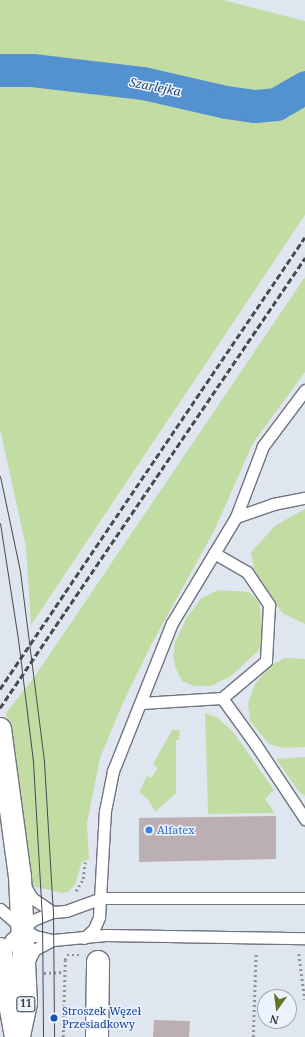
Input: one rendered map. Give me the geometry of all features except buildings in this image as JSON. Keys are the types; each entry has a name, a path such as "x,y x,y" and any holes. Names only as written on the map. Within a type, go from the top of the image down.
{"main road":[{"name":"11","path":"0,729 20,877 23,929 34,972 19,1037"},
{"name":"11","path":"1,957 16,1037"},
{"path":"97,1037 98,962"}],"lane":[{"path":"84,938 94,929 99,917 102,898 105,811 113,771 172,623 236,517 263,446 305,390"},
{"path":"236,517 273,504 305,498"},
{"path":"141,703 222,698 266,661 269,605 247,572 214,553"},
{"path":"222,698 256,745 305,819"},
{"path":"20,877 32,898 53,912"},
{"path":"1,957 12,939 34,920 53,912 66,911 102,898 305,898"},
{"path":"0,909 23,929 35,936 53,940 106,935 305,938"},
{"path":"34,972 34,950 53,940"}],"path":[{"path":"71,893 76,890 83,879 85,862"},
{"path":"253,1037 256,951"},
{"path":"299,954 305,1000"},
{"path":"63,1037 64,972 67,955"},
{"path":"34,972 64,972"}],"green space":[{"path":"0,0 223,0 305,21 305,215 31,625 26,547 0,429"},
{"path":"305,277 305,372 253,443 215,529 150,647 121,707 100,758 87,823 89,859 82,862 75,885 68,892 62,893 32,886 27,872 6,713 35,676"},
{"path":"305,509 305,624 282,613 254,569 251,552 276,525"},
{"path":"219,590 249,592 259,602 264,636 259,650 231,676 211,686 194,686 182,681 176,669 173,656 175,642 186,619 201,598"},
{"path":"285,658 305,659 305,747 284,748 269,744 250,721 248,703 255,684 271,665"},
{"path":"205,713 218,718 234,733 274,790 265,799 275,813 208,814"},
{"path":"172,730 180,730 179,740 176,740 176,793 155,812 148,799 139,792 147,776 151,778 158,768 153,764"},
{"path":"305,757 305,796 299,792 276,759"}],"waterway":[{"name":"Szarlejka","path":"0,70 32,70 143,83 226,102 255,106 276,104 305,87"}],"tram line":[{"path":"0,476 20,571 44,762 53,912 54,1037"},
{"path":"0,523 18,639 33,762 42,916 43,1037"}],"railway":[{"path":"0,689 305,237"},
{"path":"0,708 305,258"}],"place":[{"name":"Alfatex","path":"149,830"},
{"name":"Stroszek Węzeł Przesiadkowy","path":"54,1018"}]}
